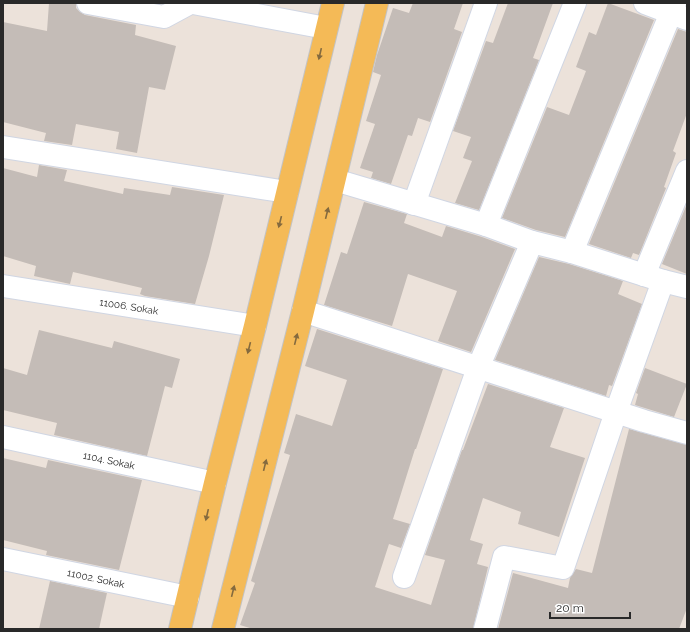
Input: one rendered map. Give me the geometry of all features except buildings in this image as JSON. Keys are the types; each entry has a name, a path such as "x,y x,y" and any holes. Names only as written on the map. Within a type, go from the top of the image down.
{"main road":[{"path":"180,629 333,3"},
{"path":"223,629 303,311 377,3"}],"street":[{"path":"88,3 164,10 190,3"},
{"path":"194,3 326,28"},
{"path":"414,204 486,3"},
{"path":"486,225 575,3"},
{"path":"572,252 678,12 645,3"},
{"path":"3,147 287,192"},
{"path":"485,629 504,557 563,568 616,412 654,278 687,171"},
{"path":"335,180 486,225 532,242 572,252 687,287"},
{"path":"404,577 478,368 532,242"},
{"name":"11006. Sokak","path":"3,286 255,326"},
{"path":"303,311 616,412 687,433"},
{"name":"1104. Sokak","path":"3,437 215,483"},
{"name":"11002. Sokak","path":"3,559 188,597"}]}
